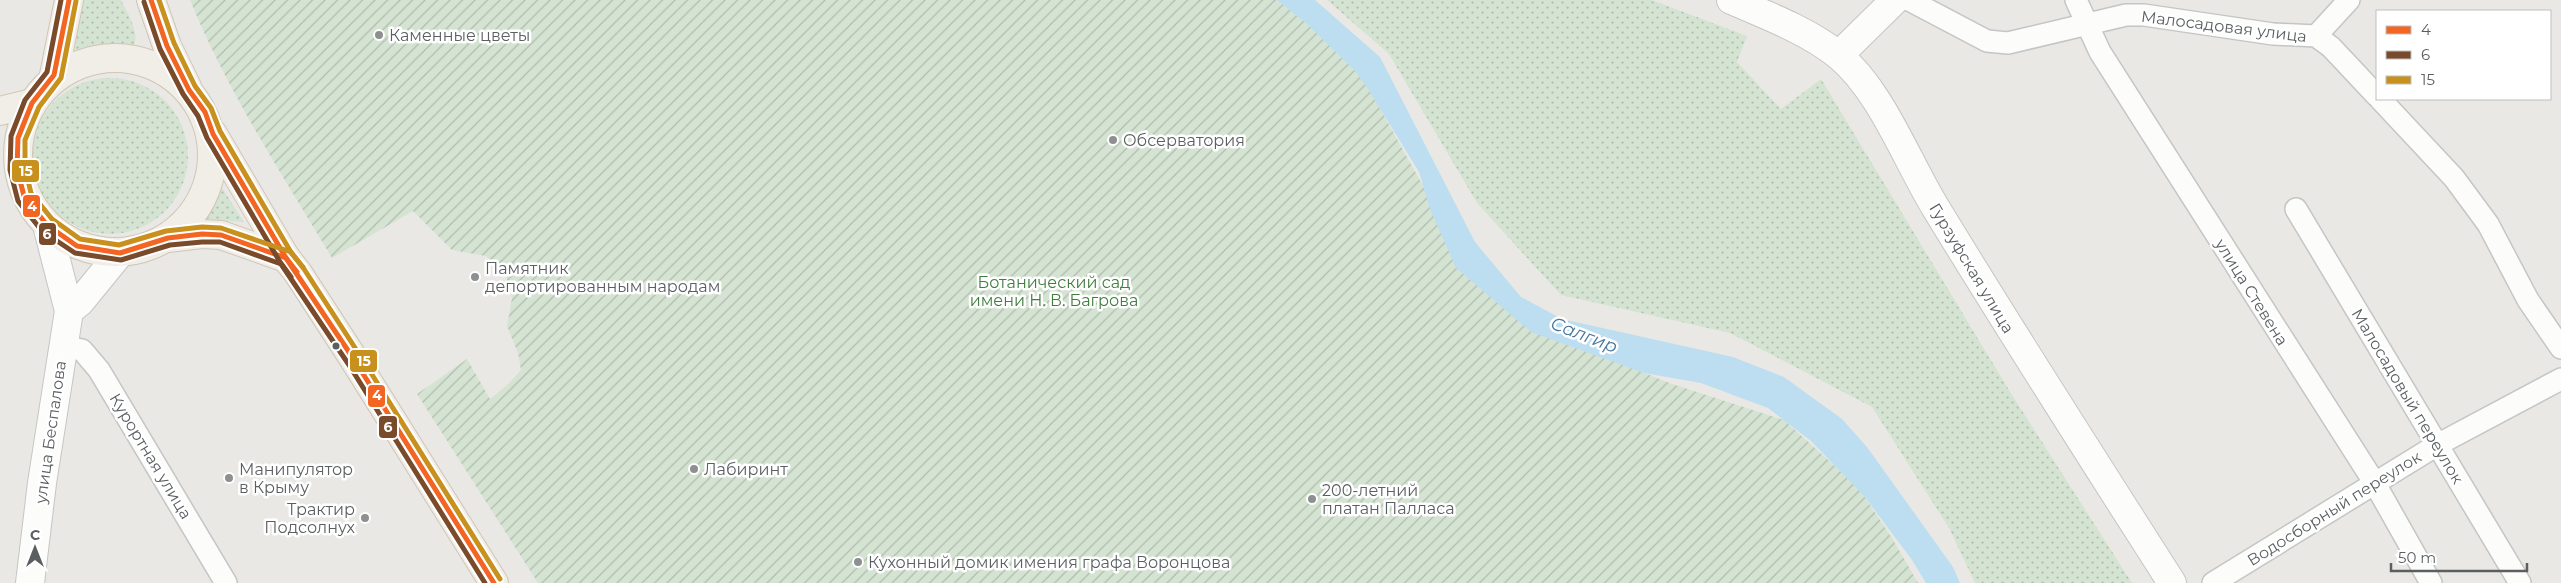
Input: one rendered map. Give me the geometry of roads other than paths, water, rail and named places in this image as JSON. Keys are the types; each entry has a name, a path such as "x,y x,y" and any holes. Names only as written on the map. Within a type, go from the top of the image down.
{"main road":[{"path":"24,196 17,169 18,138 32,103 54,75 69,0"},
{"path":"151,0 168,46 189,90 205,112 212,134 286,258 298,273 351,355 494,583"},
{"name":"Гурзуфская улица","path":"1731,0 1809,36 1838,56 1875,97 1932,202 2172,583"},
{"path":"1838,56 1895,0"},
{"path":"54,75 92,60 128,58 147,62 189,90"},
{"path":"0,111 32,103"},
{"path":"168,238 196,211 200,202 211,175 212,134"},
{"path":"0,175 24,196 48,225 77,246 120,253 168,238 202,234 221,235 286,258"},
{"name":"улица Беспалова","path":"30,583 62,346 69,311 48,225"},
{"path":"69,311 80,302 120,253"}],"street":[{"name":"Малосадовая улица","path":"1909,0 1986,42 2008,43 2126,15 2144,15 2273,34 2316,36 2331,47 2376,95"},
{"name":"улица Стевена","path":"2076,0 2100,52 2374,482 2431,583"},
{"path":"2316,36 2349,0"},
{"path":"2381,100 2454,178 2488,224 2528,300 2561,348"},
{"name":"Малосадовый переулок","path":"2296,209 2520,583"},
{"name":"Курортная улица","path":"62,346 82,350 100,370 226,583"},
{"name":"Водосборный переулок","path":"2213,583 2374,482 2437,445 2561,379"}],"water":[{"name":"Салгир","path":"1277,0 1315,0 1380,57 1475,242 1521,297 1562,319 1733,357 1784,377 1842,419 1867,447 1953,567 1960,583 1926,583 1912,560 1864,496 1811,441 1768,408 1701,383 1644,373 1531,332 1456,268 1430,209 1419,172 1368,89 1356,72 1307,24"}],"place":[{"name":"Каменные цветы","path":"379,35"},
{"name":"Обсерватория","path":"1113,140"},
{"name":"Памятник депортированным народам","path":"475,277"},
{"name":"Лабиринт","path":"694,469"},
{"name":"Манипулятор в Крыму","path":"229,478"},
{"name":"200-летний платан Палласа","path":"1312,499"},
{"name":"Трактир Подсолнух","path":"365,518"},
{"name":"Кухонный домик имения графа Воронцова","path":"858,562"}],"park label":[{"name":"Ботанический сад имени Н. В. Багрова","path":"1054,291"}]}
